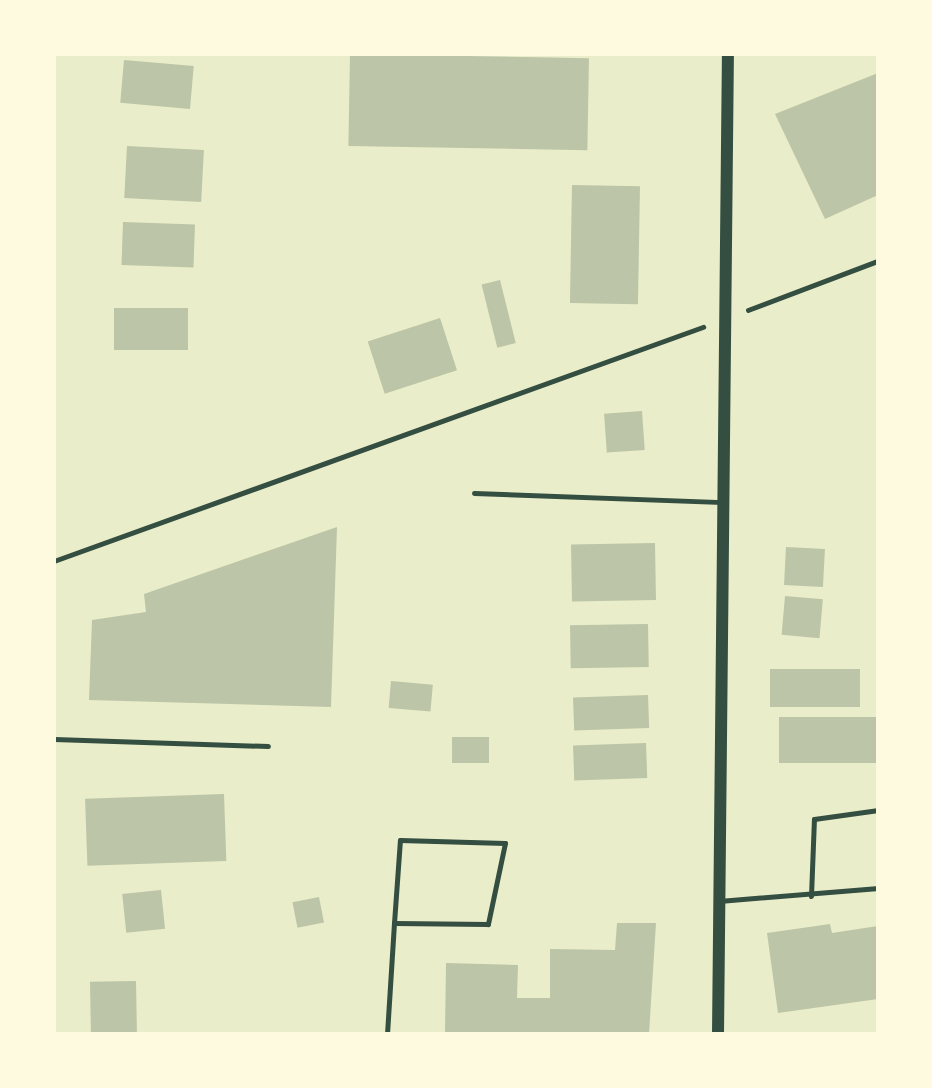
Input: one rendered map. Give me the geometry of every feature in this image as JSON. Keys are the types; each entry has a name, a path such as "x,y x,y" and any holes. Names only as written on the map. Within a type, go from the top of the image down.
{"street":[{"path":"718,1034 723,320 728,54"}],"lane":[{"path":"474,493 723,502"},
{"path":"54,739 268,746"},
{"path":"811,896 814,819 878,810"},
{"path":"387,1034 394,923 400,840 505,843 488,924 394,923"},
{"path":"719,901 811,896 878,888"}],"path":[{"path":"54,561 723,320 878,261"}],"building":[{"path":"350,54 589,58 587,150 348,146"},
{"path":"124,60 194,66 190,109 120,103"},
{"path":"878,73 878,195 825,219 775,114"},
{"path":"127,146 204,150 201,202 124,198"},
{"path":"572,185 640,186 638,304 570,303"},
{"path":"123,222 195,225 193,267 121,265"},
{"path":"500,280 516,343 497,348 482,285"},
{"path":"114,308 188,308 188,350 114,350"},
{"path":"440,318 457,370 385,394 368,341"},
{"path":"642,411 645,450 607,453 604,414"},
{"path":"337,527 331,707 89,700 92,620 146,612 144,594"},
{"path":"655,543 656,600 572,601 571,544"},
{"path":"786,547 825,549 823,587 784,585"},
{"path":"785,596 823,599 819,638 782,635"},
{"path":"648,624 649,667 571,668 570,625"},
{"path":"770,669 860,669 860,707 770,707"},
{"path":"391,681 433,685 430,712 389,708"},
{"path":"648,695 649,728 574,731 573,698"},
{"path":"779,717 878,717 878,763 779,763"},
{"path":"452,737 489,737 489,763 452,763"},
{"path":"646,743 647,778 574,781 573,746"},
{"path":"224,794 226,861 87,866 85,799"},
{"path":"161,890 165,929 126,933 122,894"},
{"path":"319,897 324,923 297,928 292,902"},
{"path":"617,923 656,923 649,1034 445,1034 446,963 518,965 517,998 550,998 550,949 615,950"},
{"path":"830,924 832,933 878,926 878,999 778,1013 767,933"},
{"path":"136,981 137,1034 91,1034 90,982"}]}
